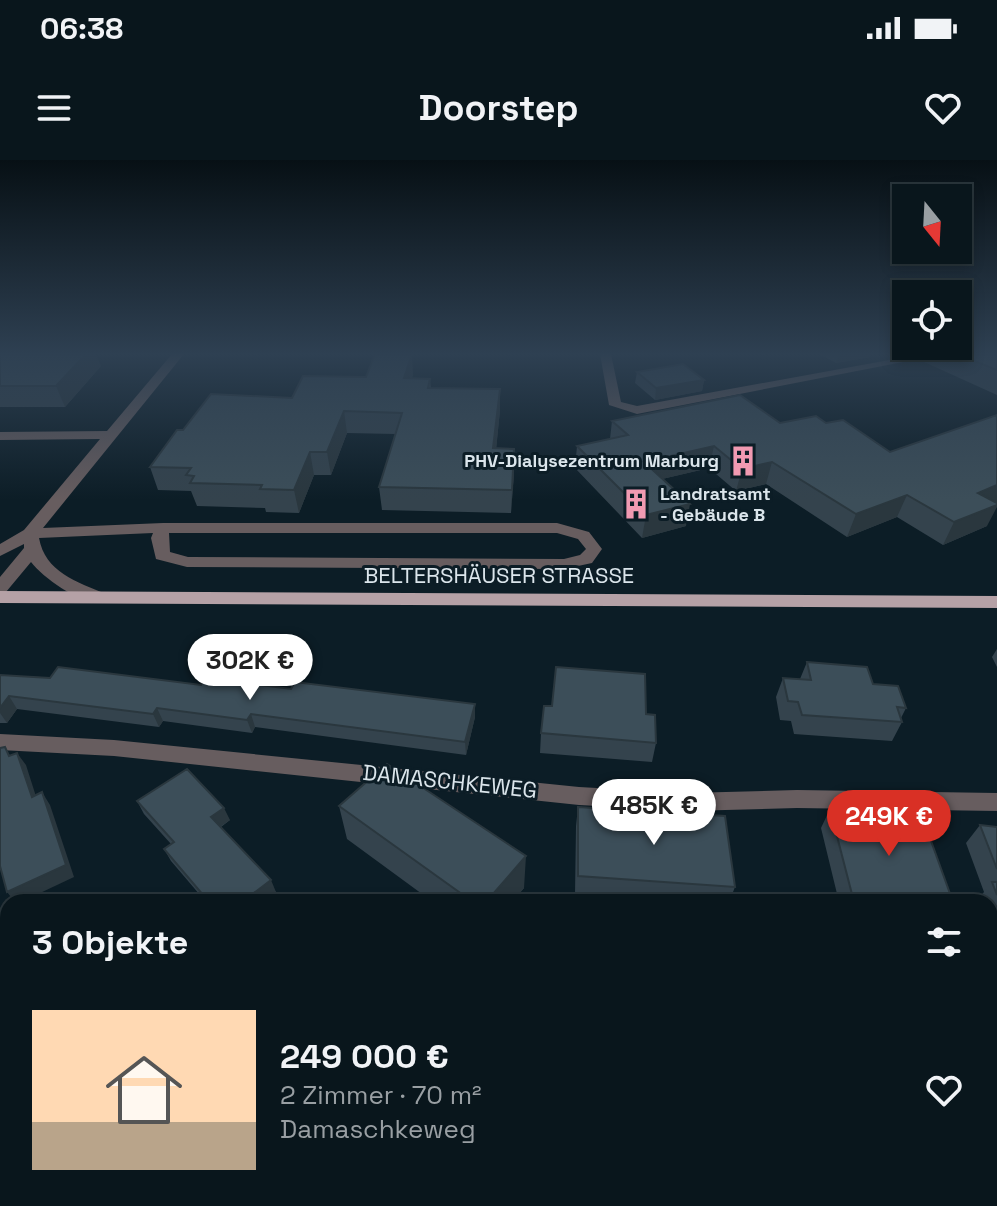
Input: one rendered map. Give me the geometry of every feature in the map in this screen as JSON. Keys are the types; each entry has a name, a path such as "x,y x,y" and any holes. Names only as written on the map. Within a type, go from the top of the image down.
{"main road":[{"name":"BELTERSHÄUSER STRASSE","path":"0,597 997,602"}],"street":[{"path":"0,588 107,435 135,403"},
{"path":"615,403 627,409"},
{"path":"601,417 627,409 675,403"},
{"path":"0,436 107,435"},
{"path":"0,551 30,542 163,528 557,528 578,532 590,539 594,549 586,559 564,564 187,562 162,555 159,538 163,528"},
{"path":"30,542 56,579 100,598"},
{"name":"DAMASCHKEWEG","path":"0,742 114,748 579,796 687,802 827,799 997,802"}],"building":[{"path":"204,403 498,403 493,448 514,449 512,490 379,487 402,413 344,411 327,452 310,452 294,490 260,489 262,485 190,483 194,476 186,475 191,468 150,467 177,430 183,430"},
{"path":"702,403 751,403 780,423 816,416 826,423 843,420 890,452 997,415 997,485 978,493 997,505 954,522 907,495 856,514 772,462 742,469 714,446 644,462 690,504 646,515 577,446 628,435 612,421"},
{"path":"807,662 867,667 873,684 898,686 906,708 897,707 902,722 802,715 798,702 788,701 783,678 811,680"},
{"path":"58,667 201,685 205,678 291,689 295,682 475,704 465,742 251,714 247,720 157,708 153,714 9,696 0,708 0,675 50,678"},
{"path":"556,667 645,674 646,714 655,715 656,743 541,733 544,706 552,706"},
{"path":"5,747 9,756 17,753 32,797 42,792 66,865 7,892 0,866 0,748"},
{"path":"387,764 526,856 493,894 462,894 339,806"},
{"path":"187,769 224,808 211,817 271,880 253,894 202,894 164,849 174,842 137,801"},
{"path":"578,807 725,816 735,887 578,876"},
{"path":"830,809 922,816 950,894 852,894"},
{"path":"980,825 997,827 997,869"}],"place":[{"name":"PHV-Dialysezentrum Marburg","path":"743,461"},
{"name":"Landratsamt - Gebäude B","path":"636,504"}]}
